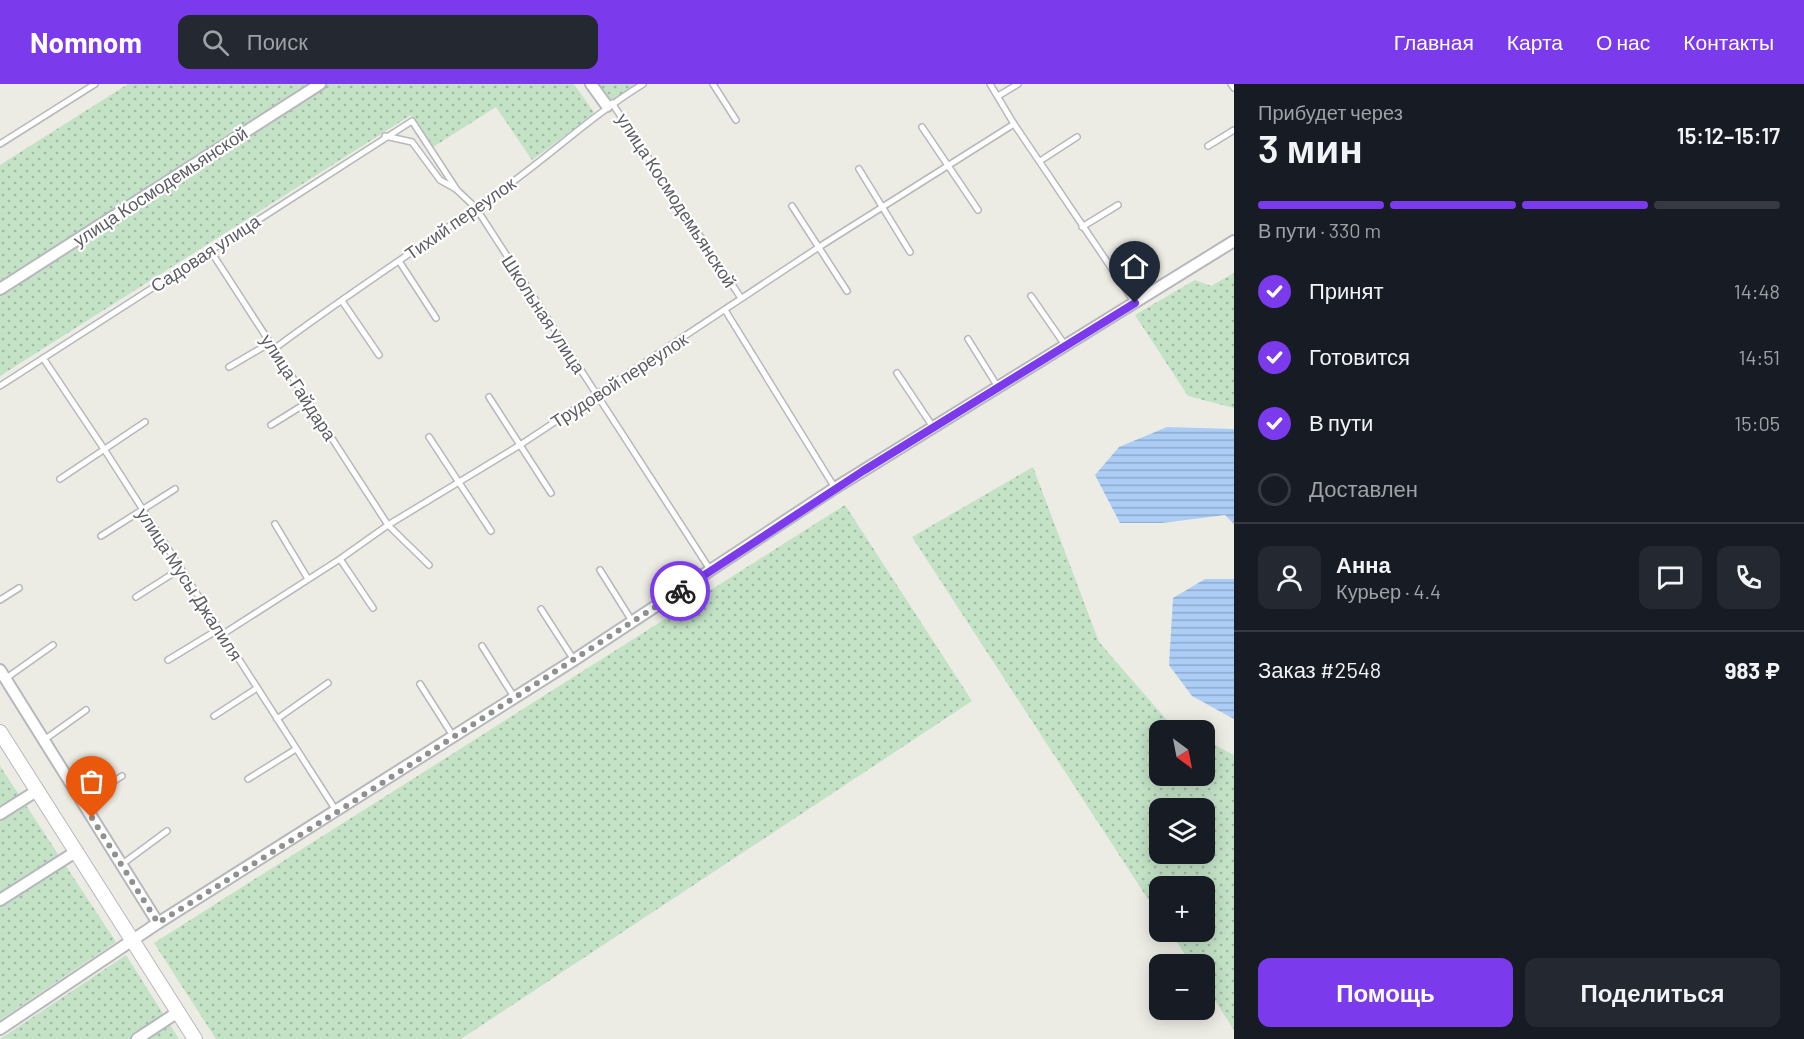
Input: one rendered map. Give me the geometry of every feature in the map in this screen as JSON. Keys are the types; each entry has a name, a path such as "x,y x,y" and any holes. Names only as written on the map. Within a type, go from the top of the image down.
{"main road":[{"path":"1,734 195,1039"}],"street":[{"name":"улица Космодемьянской","path":"0,289 320,84"},
{"name":"улица Космодемьянской","path":"591,84 610,104"},
{"path":"0,1029 158,923 337,812 574,660 836,488 1234,241"},
{"path":"3,674 158,923"},
{"path":"0,814 38,790"},
{"path":"0,900 77,851"},
{"path":"137,1039 178,1012"}],"lane":[{"path":"0,144 95,84"},
{"name":"Тихий переулок","path":"274,349 545,159 610,104 643,84"},
{"path":"713,84 736,120"},
{"path":"990,84 1082,227 1135,303"},
{"path":"998,96 1018,84"},
{"path":"1231,84 1234,88"},
{"name":"улица Космодемьянской","path":"610,104 741,298"},
{"name":"Школьная улица","path":"411,121 457,190 476,208 711,571"},
{"name":"Садовая улица","path":"0,386 411,121"},
{"name":"Трудовой переулок","path":"168,660 221,632 308,579 388,525 520,445 819,247 1014,124"},
{"path":"922,127 978,210"},
{"path":"1208,146 1234,130"},
{"path":"385,136 412,142 440,180 457,190"},
{"path":"1041,161 1077,138"},
{"path":"859,169 910,252"},
{"path":"1082,227 1118,205"},
{"path":"792,206 848,291"},
{"name":"улица Гайдара","path":"210,250 388,525 429,565"},
{"path":"399,261 436,318"},
{"path":"1031,296 1065,345"},
{"path":"342,301 379,355"},
{"name":"улица Космодемьянской","path":"725,310 836,488"},
{"path":"968,339 998,387"},
{"path":"229,367 270,343"},
{"name":"улица Мусы Джалиля","path":"43,358 337,812"},
{"path":"897,373 933,427"},
{"path":"489,397 551,493"},
{"path":"271,425 308,402"},
{"path":"60,479 145,422"},
{"path":"429,437 491,531"},
{"path":"101,536 175,489"},
{"path":"275,524 308,579"},
{"path":"340,559 373,608"},
{"path":"136,597 180,569"},
{"path":"600,570 632,621"},
{"path":"0,600 19,588"},
{"path":"541,609 574,660"},
{"path":"3,674 53,645"},
{"path":"482,646 514,698"},
{"path":"277,719 328,682"},
{"path":"420,684 453,736"},
{"path":"214,716 257,688"},
{"path":"44,740 86,710"},
{"path":"248,779 296,749"},
{"path":"82,802 123,776"},
{"path":"122,865 167,831"}],"green space":[{"path":"128,84 574,84 595,114 532,160 496,107 433,147 411,115 0,376 0,165"},
{"path":"591,84 643,84 607,106"},
{"path":"1234,273 1234,408 1188,396 1135,315 1195,280 1211,286"},
{"path":"1033,467 1099,642 1168,720 1149,720 1149,786 1215,786 1215,745 1234,755 1234,1030 1215,1001 1215,954 1184,954 1177,942 1215,942 1215,876 1149,876 1149,901 912,537"},
{"path":"845,505 972,701 461,1039 216,1039 154,943"},
{"path":"0,766 116,942 0,1020"},
{"path":"126,955 179,1039 0,1039"}],"water":[{"path":"1167,427 1234,429 1234,524 1225,515 1162,523 1120,523 1095,475 1119,447"},
{"path":"1205,579 1234,579 1234,719 1192,696 1169,665 1173,598"}],"way so far":[{"path":"92,818 158,923 337,812 680,591"}],"route":[{"path":"680,591 836,488 1135,303"}]}
